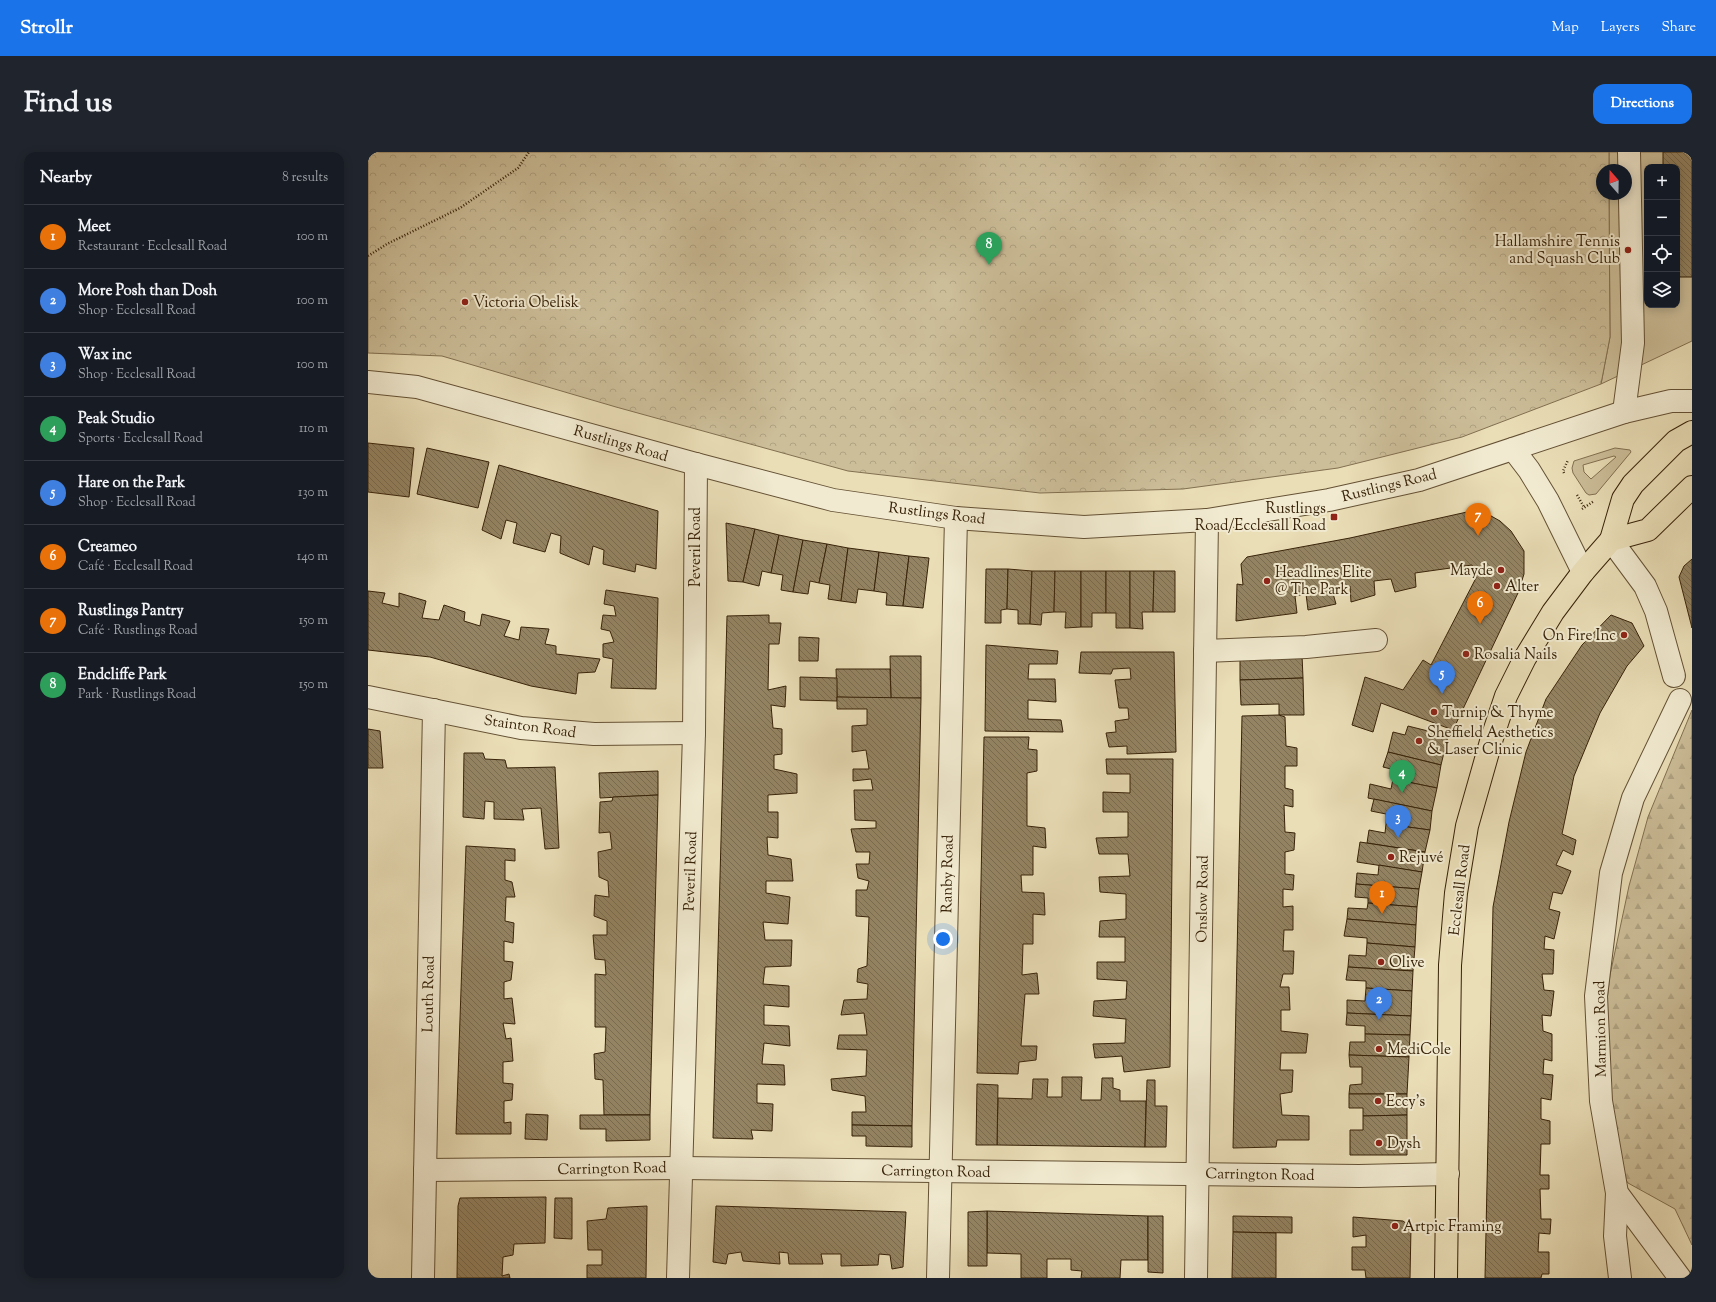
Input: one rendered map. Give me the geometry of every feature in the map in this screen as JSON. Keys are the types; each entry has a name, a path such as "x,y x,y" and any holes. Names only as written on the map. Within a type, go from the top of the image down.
{"main road":[{"name":"Ecclesall Road","path":"1446,1278 1450,965 1456,893 1467,826 1506,696 1525,658 1553,612 1582,572 1611,540 1623,499 1633,484 1676,441 1692,432"},
{"path":"1611,540 1648,530 1692,487"}],"street":[{"path":"1624,412 1633,343 1629,152"},
{"name":"Rustlings Road","path":"368,382 417,387 833,500 956,518 1084,527 1207,520 1329,500 1419,480 1624,412 1671,401 1692,402"},
{"path":"1513,449 1548,501 1582,572"},
{"name":"Peveril Road","path":"678,1278 694,733 696,464"},
{"name":"Ranby Road","path":"938,1278 956,518"},
{"name":"Onslow Road","path":"1196,1278 1207,520"},
{"path":"1611,540 1645,586 1656,610 1674,676"},
{"path":"1205,651 1306,647 1376,640"},
{"name":"Stainton Road","path":"368,697 528,729 594,734 694,733"},
{"name":"Marmion Road","path":"1680,700 1633,798 1611,874 1596,996 1601,1101 1617,1193 1680,1278"},
{"name":"Louth Road","path":"423,1278 434,710"},
{"name":"Carrington Road","path":"425,1170 682,1168 1359,1176 1448,1174"},
{"path":"1617,1193 1615,1236 1620,1278"}],"path":[{"path":"368,256 388,244 460,208 518,168 530,152"},
{"path":"1567,478 1563,471 1564,465 1572,456"},
{"path":"1574,490 1584,506 1597,499"}],"green space":[{"path":"368,152 1609,152 1609,164 1596,164 1596,200 1609,200 1610,337 1601,384 1462,437 1338,468 1183,489 1040,493 848,471 616,407 442,356 368,353"},
{"name":"Hallamshire Tennis and Squash Club","path":"1609,152 1692,152 1692,341 1601,384 1610,337 1609,200 1632,200 1632,164 1609,164"},
{"path":"1615,448 1630,450 1631,452 1596,494 1589,495 1586,493 1573,473 1572,468 1574,461","holes":["1614,456 1616,457 1591,479 1584,472 1583,465"]},
{"path":"1692,710 1692,1245 1675,1209 1628,1183 1611,1157 1604,1026 1610,975 1629,886 1648,817"}],"building":[{"path":"1663,152 1692,152 1692,277 1680,277 1680,164 1663,164"},
{"path":"368,443 414,448 409,497 368,492"},
{"path":"427,448 489,462 478,508 417,494"},
{"path":"499,465 658,511 656,569 636,564 635,572 603,564 604,550 593,546 589,565 560,553 561,536 551,533 545,552 513,543 517,523 506,520 501,539 482,530"},
{"path":"1467,512 1484,512 1500,521 1511,531 1524,551 1524,574 1518,593 1453,730 1381,703 1373,732 1352,725 1365,677 1403,690 1423,660 1431,665 1476,578 1472,565 1415,573 1416,587 1395,592 1391,579 1374,581 1375,595 1351,602 1350,586 1332,590 1336,604 1308,610 1306,594 1295,596 1297,613 1236,621 1237,584 1243,585 1241,564 1247,557 1350,538"},
{"path":"726,523 755,529 743,582 728,581"},
{"path":"755,529 779,535 771,573 762,571 759,586 743,582"},
{"path":"779,535 803,540 793,592 781,590 783,575 771,573"},
{"path":"803,540 827,544 819,583 810,581 808,594 793,592"},
{"path":"827,544 848,548 841,601 828,599 830,585 819,583"},
{"path":"848,548 879,552 874,591 858,589 856,603 841,601"},
{"path":"879,552 909,556 903,606 886,605 887,593 874,591"},
{"path":"909,556 929,558 923,608 903,606"},
{"path":"1692,559 1692,628 1679,577 1684,566"},
{"path":"986,569 1008,569 1007,609 1001,610 1001,623 985,623"},
{"path":"1008,569 1032,571 1030,624 1018,624 1018,610 1007,609"},
{"path":"1032,571 1055,571 1054,612 1042,613 1041,625 1030,624"},
{"path":"1055,571 1081,571 1081,627 1065,628 1066,612 1054,612"},
{"path":"1081,571 1106,571 1106,613 1092,613 1092,627 1081,627"},
{"path":"1106,571 1130,571 1130,628 1116,628 1116,613 1106,613"},
{"path":"1130,571 1154,571 1153,612 1142,612 1143,629 1130,628"},
{"path":"1154,571 1175,571 1175,612 1153,612"},
{"path":"606,590 658,598 656,689 611,688 613,659 603,657 603,644 614,642 610,631 601,629 603,615 616,616 614,606 604,604"},
{"path":"368,591 385,593 382,603 399,607 399,593 426,601 422,618 439,620 444,605 465,612 464,621 480,626 482,614 510,621 504,636 519,640 521,627 549,629 545,644 556,646 556,654 600,659 595,672 578,673 576,694 531,686 430,657 368,650"},
{"path":"769,615 769,623 781,623 779,644 769,644 768,690 786,686 785,707 771,705 773,728 782,729 782,754 774,755 774,769 797,774 797,793 768,795 768,812 778,812 778,838 767,837 768,855 791,859 793,881 766,881 766,893 790,897 788,924 763,922 765,940 792,940 791,966 765,967 763,984 789,986 789,1007 764,1005 764,1025 789,1026 790,1046 764,1043 762,1064 784,1065 785,1085 757,1084 757,1103 773,1104 772,1131 751,1130 753,1139 713,1138 727,616"},
{"path":"1611,615 1632,623 1644,646 1627,666 1600,713 1574,776 1562,834 1576,840 1573,855 1563,850 1556,865 1571,871 1562,894 1553,892 1549,909 1560,912 1554,939 1545,936 1544,949 1554,950 1553,974 1542,974 1544,990 1554,991 1551,1016 1542,1015 1543,1031 1552,1034 1552,1061 1544,1059 1543,1074 1553,1075 1551,1100 1541,1098 1541,1119 1550,1121 1550,1144 1541,1144 1540,1175 1549,1175 1549,1189 1540,1189 1541,1219 1551,1219 1550,1234 1539,1233 1538,1252 1549,1252 1549,1274 1542,1274 1541,1278 1485,1278 1493,907 1509,822 1526,752 1546,699 1582,645"},
{"path":"799,637 819,638 818,661 799,661"},
{"path":"986,645 1058,651 1057,664 1029,664 1028,679 1055,679 1056,702 1028,700 1028,719 1061,720 1063,732 985,731"},
{"path":"1081,652 1174,652 1176,752 1127,754 1127,746 1109,747 1106,733 1116,732 1115,721 1129,719 1128,708 1119,708 1115,680 1131,679 1130,668 1113,669 1111,674 1079,673"},
{"path":"1302,655 1303,678 1240,680 1240,657"},
{"path":"890,656 921,656 921,698 891,699"},
{"path":"836,669 890,669 891,699 837,697"},
{"path":"800,677 837,678 837,701 800,700"},
{"path":"1303,678 1304,715 1279,715 1279,704 1241,705 1240,680"},
{"path":"837,697 921,698 912,1126 852,1125 852,1112 866,1112 865,1096 832,1090 831,1079 866,1076 867,1050 837,1049 839,1035 867,1035 864,1013 841,1015 844,1000 867,999 868,984 857,982 858,969 867,966 869,917 856,916 856,890 867,890 869,881 858,878 856,864 869,864 870,852 856,852 851,829 876,828 876,821 855,820 854,790 873,790 871,779 853,781 853,769 869,769 866,750 852,752 852,726 867,725 867,709 837,709"},
{"path":"1279,715 1285,717 1286,746 1297,748 1297,766 1285,766 1285,788 1293,790 1293,807 1284,805 1285,832 1295,833 1294,850 1285,852 1285,874 1294,875 1293,890 1283,889 1283,907 1293,906 1293,930 1284,930 1283,951 1294,951 1293,974 1283,974 1280,987 1289,987 1290,1010 1281,1010 1281,1031 1308,1034 1306,1053 1281,1053 1280,1070 1293,1070 1292,1092 1280,1094 1282,1115 1309,1116 1309,1140 1277,1140 1276,1147 1233,1148 1242,716"},
{"name":"Sheffield Aesthetics & Laser Clinic","path":"1408,726 1448,736 1441,765 1388,752 1393,732 1405,735"},
{"path":"368,729 380,731 383,768 368,768"},
{"path":"984,737 1029,737 1028,749 1037,750 1037,771 1027,773 1027,826 1045,828 1046,848 1033,846 1033,875 1021,875 1022,892 1044,893 1045,915 1033,914 1033,944 1023,944 1022,975 1037,973 1039,994 1025,994 1021,1046 1037,1046 1036,1060 1019,1062 1018,1074 977,1073"},
{"path":"1388,752 1441,765 1437,788 1393,779 1395,770 1383,767"},
{"path":"464,753 483,753 485,759 505,760 507,768 555,767 559,848 545,849 541,808 522,809 524,820 494,819 494,802 485,801 484,819 463,817"},
{"path":"1106,759 1173,759 1170,1067 1124,1072 1122,1056 1095,1058 1093,1044 1125,1043 1126,1019 1093,1016 1094,1001 1126,999 1127,981 1097,979 1097,962 1125,962 1125,937 1099,937 1100,921 1126,919 1126,894 1100,892 1099,877 1130,876 1128,854 1099,854 1096,838 1128,837 1128,812 1103,812 1103,792 1130,793 1130,774 1107,774"},
{"path":"658,771 658,795 600,798 599,773"},
{"path":"1393,779 1437,788 1432,811 1368,798 1370,784 1391,789"},
{"path":"658,795 650,1115 604,1115 603,1080 595,1079 594,1054 605,1052 606,1027 595,1027 595,974 606,975 605,960 595,959 593,935 607,935 607,921 594,916 595,895 609,897 608,881 599,877 598,852 612,849 610,832 599,833 600,802 612,801 613,797"},
{"path":"1374,799 1432,811 1430,830 1386,824 1386,814 1371,811"},
{"path":"1386,824 1430,830 1425,852 1367,843 1369,830 1385,833"},
{"name":"Rejuvé","path":"1360,842 1425,852 1422,872 1357,862"},
{"path":"466,846 515,849 515,861 505,860 505,880 512,882 515,897 506,897 505,921 514,923 513,943 504,941 504,961 513,962 511,980 504,982 504,999 512,998 515,1024 503,1023 506,1039 511,1038 513,1061 503,1062 503,1083 513,1084 512,1100 504,1101 504,1123 511,1122 511,1134 456,1134"},
{"path":"1379,865 1422,872 1419,889 1356,884 1357,873 1378,875"},
{"path":"1356,884 1419,889 1417,907 1368,903 1368,898 1355,897"},
{"path":"1368,903 1417,907 1416,925 1347,919 1348,908 1367,909"},
{"path":"1347,919 1416,925 1415,947 1367,943 1367,938 1344,936"},
{"name":"Olive","path":"1367,943 1415,947 1413,971 1348,967 1349,955 1366,956"},
{"path":"1348,967 1413,971 1412,991 1366,988 1366,981 1346,980"},
{"path":"1366,988 1412,991 1411,1016 1347,1013 1347,1000 1365,1001"},
{"path":"1347,1013 1411,1016 1410,1035 1365,1034 1365,1026 1346,1025"},
{"name":"MediCole","path":"1365,1034 1410,1035 1409,1057 1349,1055 1350,1042 1365,1042"},
{"path":"1349,1055 1409,1057 1407,1094 1349,1094 1350,1085 1362,1084 1362,1067 1350,1067"},
{"path":"1062,1077 1082,1077 1081,1100 1101,1100 1102,1078 1113,1078 1113,1088 1120,1090 1120,1101 1146,1101 1145,1147 997,1145 998,1098 1032,1099 1033,1079 1048,1079 1047,1097 1062,1097"},
{"path":"1147,1080 1155,1080 1155,1106 1167,1106 1166,1147 1145,1147"},
{"path":"977,1084 998,1085 997,1145 976,1145"},
{"name":"Eccy's","path":"1349,1094 1407,1094 1407,1115 1363,1116 1363,1108 1349,1108"},
{"path":"526,1114 548,1115 547,1140 525,1139"},
{"path":"580,1115 650,1115 650,1140 606,1141 606,1129 580,1129"},
{"name":"Dysh","path":"1407,1115 1407,1155 1350,1155 1350,1130 1363,1130 1363,1116"},
{"path":"852,1125 912,1126 912,1147 866,1146 866,1136 852,1136"},
{"path":"546,1197 545,1243 514,1244 513,1255 503,1257 502,1276 509,1274 510,1278 457,1278 458,1206 460,1198"},
{"path":"555,1198 572,1198 572,1239 554,1238"},
{"path":"647,1206 646,1278 587,1278 587,1265 602,1265 602,1250 588,1250 587,1221 606,1219 608,1208"},
{"path":"716,1206 906,1212 903,1267 892,1269 890,1255 879,1254 878,1265 841,1266 841,1254 821,1254 823,1264 789,1264 788,1253 779,1252 780,1264 743,1261 741,1252 728,1254 726,1264 713,1262"},
{"path":"987,1211 1148,1216 1148,1260 1121,1260 1120,1278 1081,1278 1082,1271 1071,1270 1071,1259 1047,1259 1047,1278 1021,1278 1021,1254 987,1253"},
{"path":"987,1211 987,1266 968,1266 968,1212"},
{"path":"1148,1216 1163,1216 1163,1273 1148,1272"},
{"path":"1233,1216 1292,1217 1292,1233 1233,1232"},
{"path":"1353,1217 1403,1221 1411,1227 1410,1278 1366,1278 1365,1270 1352,1270 1352,1247 1366,1247 1366,1235 1353,1237"},
{"path":"1233,1232 1276,1233 1276,1278 1232,1278"}],"place":[{"name":"Hallamshire Tennis and Squash Club","path":"1628,250"},
{"name":"Endcliffe Park","path":"989,265"},
{"name":"Victoria Obelisk","path":"465,302"},
{"name":"Rustlings Road/Ecclesall Road","path":"1334,517"},
{"name":"Rustlings Pantry","path":"1478,536"},
{"name":"Mayde","path":"1501,570"},
{"name":"Headlines Elite @ The Park","path":"1267,581"},
{"name":"Alter","path":"1497,586"},
{"name":"Creameo","path":"1480,624"},
{"name":"On Fire Inc","path":"1624,635"},
{"name":"Rosalia Nails","path":"1466,654"},
{"name":"Hare on the Park","path":"1442,694"},
{"name":"Turnip & Thyme","path":"1434,712"},
{"name":"Sheffield Aesthetics & Laser Clinic","path":"1419,741"},
{"name":"Peak Studio","path":"1402,793"},
{"name":"Wax inc","path":"1398,838"},
{"name":"Rejuvé","path":"1391,857"},
{"name":"Meet","path":"1382,914"},
{"name":"Olive","path":"1381,962"},
{"name":"More Posh than Dosh","path":"1379,1020"},
{"name":"MediCole","path":"1379,1049"},
{"name":"Eccy's","path":"1378,1101"},
{"name":"Dysh","path":"1379,1143"},
{"name":"Artpic Framing","path":"1395,1226"}]}
